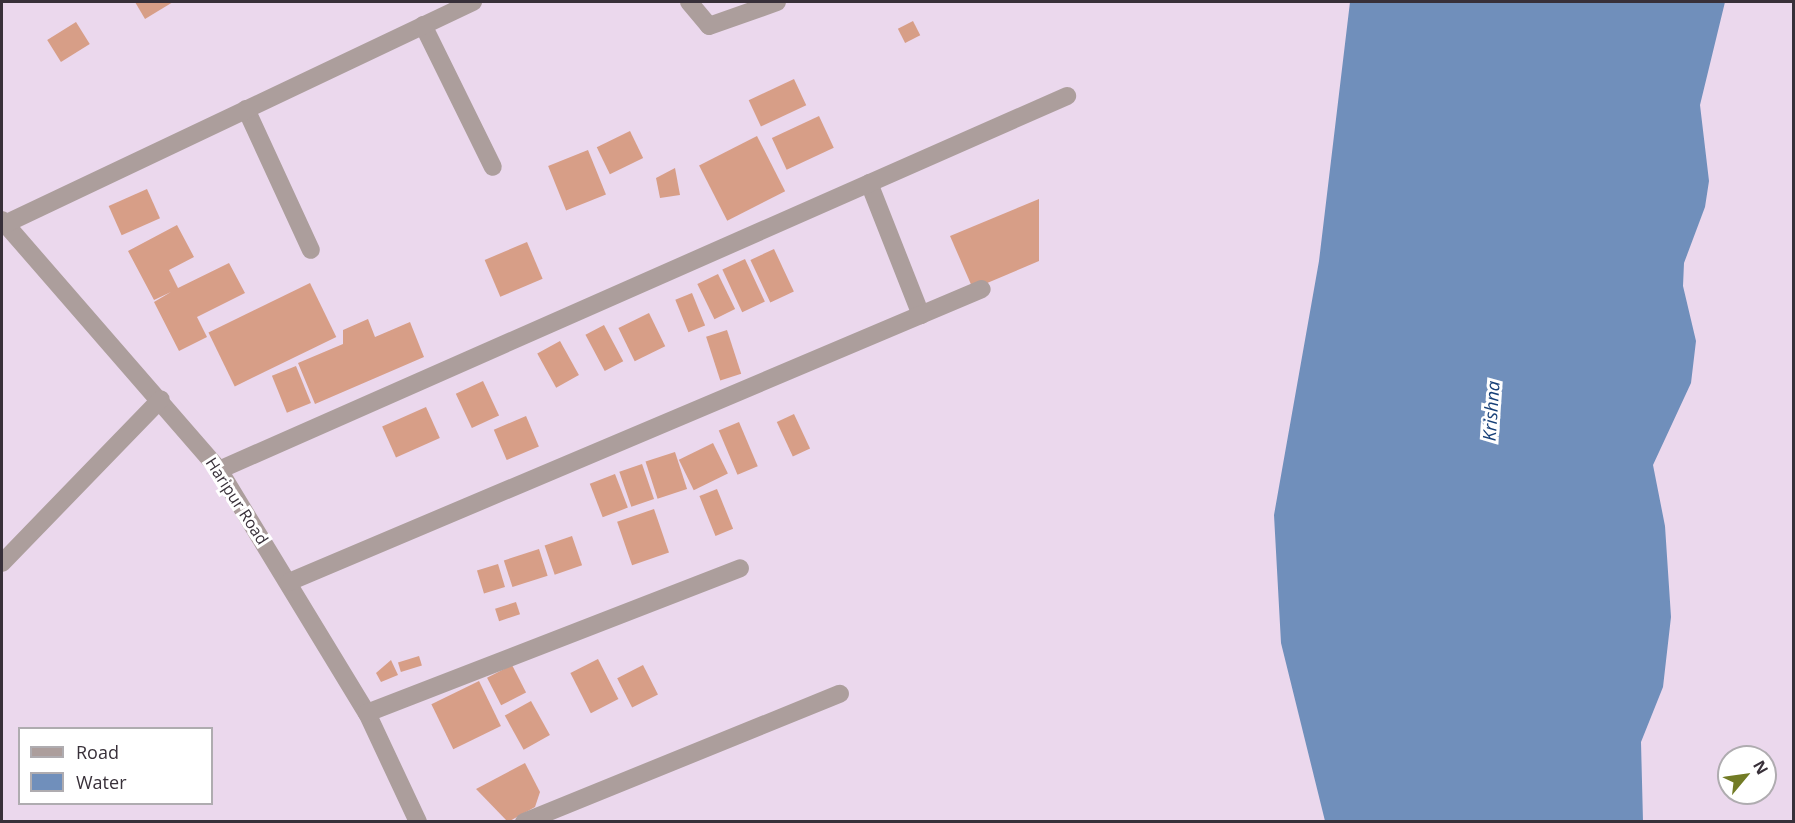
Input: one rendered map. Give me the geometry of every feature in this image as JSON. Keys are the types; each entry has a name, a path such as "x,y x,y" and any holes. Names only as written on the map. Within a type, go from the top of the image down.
{"street":[{"path":"3,222 472,2"},
{"path":"689,2 709,26 777,2"},
{"path":"423,25 493,167"},
{"path":"219,470 1067,96"},
{"path":"246,109 311,249"},
{"path":"870,183 921,315"},
{"name":"Haripur Road","path":"3,222 161,399 219,470 367,713 418,822"},
{"path":"289,582 982,289"},
{"path":"2,562 161,399"},
{"path":"367,713 740,568"},
{"path":"524,822 840,694"}],"water":[{"name":"Krishna","path":"1350,2 1725,2 1700,105 1709,181 1705,207 1684,263 1683,286 1696,341 1691,383 1653,465 1665,526 1671,617 1663,687 1641,742 1643,821 1325,821 1281,643 1274,515 1319,261"}],"building":[{"path":"135,2 173,2 145,19"},
{"path":"913,21 920,35 905,43 898,29"},
{"path":"76,22 90,44 61,62 47,40"},
{"path":"794,79 806,105 761,126 749,100"},
{"path":"819,116 834,148 787,170 772,138"},
{"path":"630,131 643,158 610,174 597,147"},
{"path":"757,136 785,191 727,221 699,166"},
{"path":"588,150 606,195 566,211 548,166"},
{"path":"675,168 680,195 660,198 656,178"},
{"path":"147,189 160,218 122,235 109,206"},
{"path":"1039,199 1039,261 973,289 950,236"},
{"path":"177,225 194,257 169,270 178,288 229,263 245,293 197,317 207,337 179,351 154,302 171,292 154,300 128,251"},
{"path":"527,242 543,279 500,297 485,260"},
{"path":"774,249 794,292 770,303 750,260"},
{"path":"745,259 765,302 742,312 722,270"},
{"path":"718,274 735,309 714,319 697,284"},
{"path":"310,283 336,337 235,386 208,333"},
{"path":"692,293 705,325 688,332 675,300"},
{"path":"649,313 665,346 635,361 618,328"},
{"path":"368,319 375,337 410,322 424,357 315,404 298,363 343,344 343,330"},
{"path":"604,325 623,361 605,371 585,335"},
{"path":"727,330 741,374 720,381 706,337"},
{"path":"560,341 579,375 556,388 537,354"},
{"path":"296,366 311,403 287,413 272,376"},
{"path":"483,381 499,415 472,428 456,394"},
{"path":"426,407 440,438 396,458 382,427"},
{"path":"794,414 810,448 793,456 777,422"},
{"path":"526,416 539,446 507,460 494,430"},
{"path":"739,422 758,466 738,475 719,431"},
{"path":"713,443 728,474 694,490 679,460"},
{"path":"675,452 687,489 658,499 646,462"},
{"path":"642,464 654,499 631,507 619,472"},
{"path":"615,474 628,508 603,517 590,484"},
{"path":"717,489 733,529 715,536 699,496"},
{"path":"654,509 669,552 632,565 617,522"},
{"path":"572,536 582,565 555,575 545,545"},
{"path":"539,549 548,576 512,587 504,560"},
{"path":"498,564 505,587 484,593 477,570"},
{"path":"516,602 520,614 499,621 495,609"},
{"path":"419,656 422,666 401,672 398,662"},
{"path":"598,659 618,699 591,713 570,673"},
{"path":"391,660 398,675 381,682 376,673"},
{"path":"512,665 526,693 501,705 487,678"},
{"path":"643,665 658,694 632,708 617,678"},
{"path":"479,681 501,726 453,749 431,704"},
{"path":"531,701 550,735 524,750 505,716"},
{"path":"525,763 540,792 535,807 508,822 476,789"}]}
